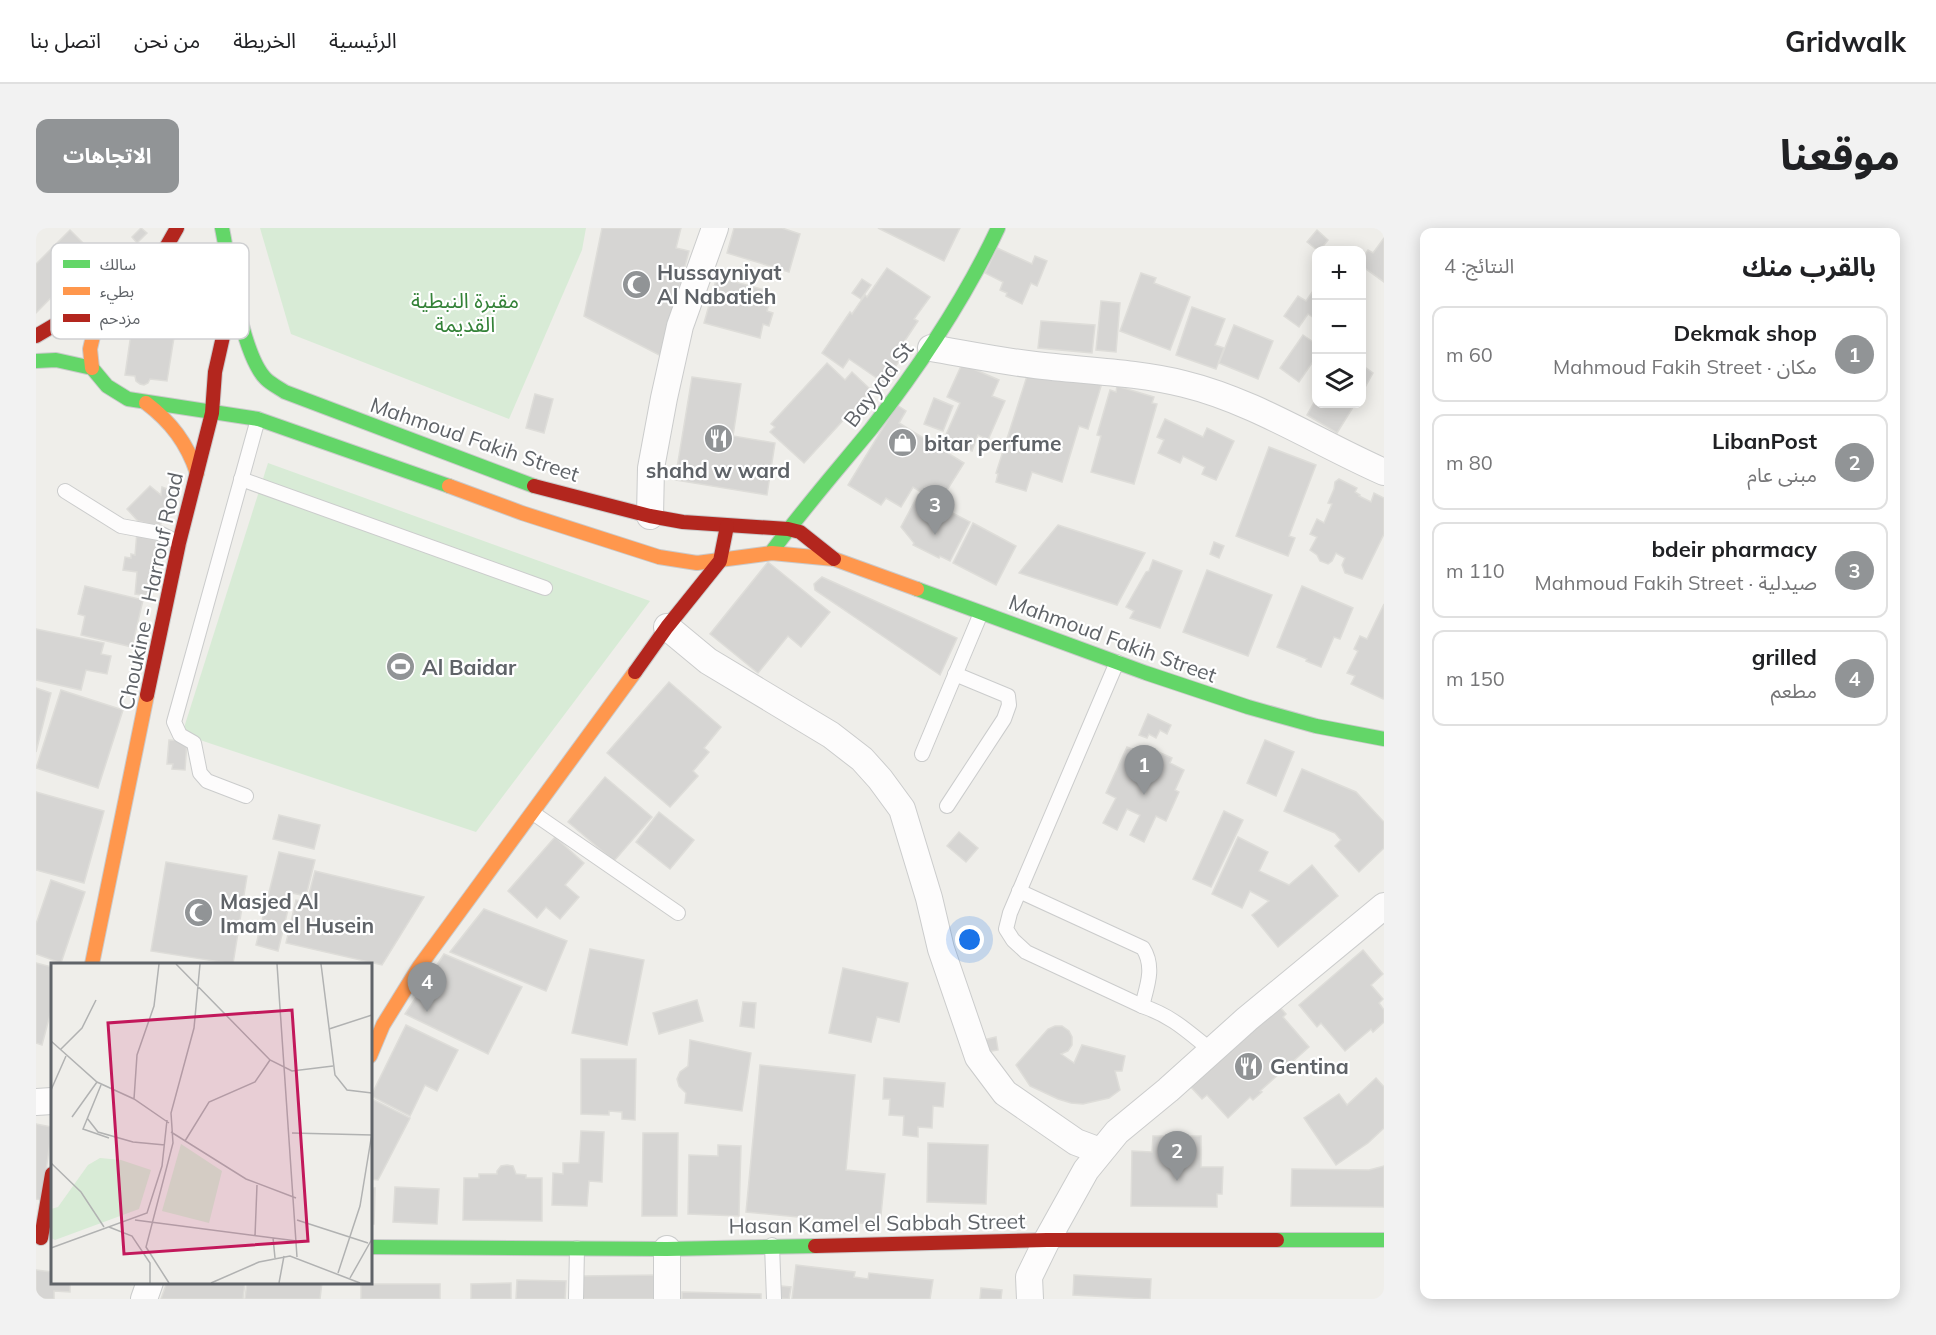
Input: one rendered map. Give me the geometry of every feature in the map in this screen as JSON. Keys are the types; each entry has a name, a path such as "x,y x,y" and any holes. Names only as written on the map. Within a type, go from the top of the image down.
{"main road":[{"path":"168,243 177,228"},
{"path":"222,228 225,243"},
{"name":"Bayyad St","path":"772,553 788,529 895,398 931,348 964,293 998,228"},
{"path":"36,336 51,327"},
{"path":"92,339 90,349 92,368 100,381 128,399 168,405 189,400 206,386 215,372"},
{"name":"Choukine - Harrouf Road","path":"92,963 179,543 212,412 215,372 222,339"},
{"name":"Mahmoud Fakih Street","path":"246,339 252,358 265,378 285,392 531,485 650,516 683,522 788,529 800,532 834,559"},
{"path":"36,361 40,359 68,361 92,368"},
{"path":"146,403 178,431 190,452 197,473"},
{"name":"Mahmoud Fakih Street","path":"168,405 258,419 522,513 659,557 697,563 772,553 834,559 1248,707 1316,726 1384,739"},
{"path":"372,1047 377,1024 487,872 534,813 667,627 720,561 727,526"},
{"path":"43,1238 51,1181"},
{"name":"Hasan Kamel el Sabbah Street","path":"372,1247 667,1249 1047,1240 1384,1240"}],"street":[{"path":"650,516 651,468 664,398 680,326 709,235"},
{"path":"931,348 1033,365 1184,384 1251,408 1384,472"},
{"path":"667,627 708,661 831,735 862,759 880,779 902,809 926,887 941,949 978,1057 1005,1093 1076,1142 1100,1151"},
{"path":"1030,1299 1029,1277 1047,1240 1086,1170 1117,1132 1247,1019 1384,906"},
{"path":"36,1102 51,1101"},
{"path":"667,1249 667,1299"},
{"path":"144,1299 149,1284"}],"lane":[{"path":"246,796 207,781 200,773 194,742 180,735 174,722 258,419"},
{"path":"241,479 545,588"},
{"path":"65,491 122,526 159,533 179,543"},
{"path":"922,754 981,613"},
{"path":"1117,662 1019,891 1006,929 1013,940 1026,952 1161,1013 1175,1021 1212,1051"},
{"path":"947,806 1004,719 1009,705 1008,696 956,674"},
{"path":"534,813 678,913"},
{"path":"1019,891 1143,948 1149,958 1150,975 1142,1006"},
{"path":"772,1245 774,1299"},
{"path":"576,1299 577,1248"}],"green space":[{"name":"مقبرة النبطية القديمة","path":"260,228 586,228 582,250 509,419 291,334"},
{"name":"Al Baidar","path":"268,463 650,601 476,832 182,734"}],"building":[{"path":"141,228 147,233 137,243 132,237"},
{"name":"Hussayniyat Al Nabatieh","path":"602,228 681,228 676,248 689,251 661,356 584,316"},
{"path":"734,228 782,228 800,234 789,272 727,253"},
{"path":"878,228 960,228 944,261"},
{"path":"70,230 83,243 57,243"},
{"path":"1317,230 1328,240 1323,246 1312,246 1307,242"},
{"path":"1384,238 1384,282 1366,269 1366,253 1368,250 1373,253"},
{"path":"997,248 1032,264 1035,256 1047,261 1037,286 1031,283 1022,304 1006,296 1007,293 1000,290 1003,282 985,273"},
{"path":"51,249 51,298 36,313 36,264"},
{"path":"887,268 930,297 914,319 918,321 896,354 902,357 884,383 849,359 843,368 822,353 850,312 852,314 865,295 867,297"},
{"path":"1141,273 1156,278 1154,283 1190,297 1170,350 1120,331"},
{"path":"717,277 772,292 767,311 773,313 769,326 763,324 760,338 704,323"},
{"path":"862,279 871,285 861,299 852,293"},
{"path":"1312,292 1312,317 1308,314 1299,327 1284,316 1298,296 1306,301"},
{"path":"1101,301 1120,303 1116,352 1096,350"},
{"path":"1192,307 1225,319 1215,345 1224,348 1216,369 1176,355"},
{"path":"1041,321 1095,325 1092,353 1038,348"},
{"path":"1234,325 1273,341 1258,379 1219,363"},
{"path":"1303,335 1312,341 1312,363 1299,382 1280,368"},
{"path":"130,339 174,339 167,381 150,379 144,385 136,381 135,376 125,375"},
{"path":"827,363 845,380 852,372 871,390 804,463 770,432 775,427 771,424"},
{"path":"962,364 999,380 992,396 1005,401 988,440 978,435 972,451 944,439 960,403 947,397"},
{"path":"1366,368 1373,373 1366,386"},
{"path":"1027,376 1102,383 1088,429 1079,426 1062,482 1032,472 1026,491 996,482 998,474 996,473"},
{"name":"shahd w ward","path":"692,377 741,384 733,436 775,443 767,495 675,480"},
{"path":"1117,386 1154,397 1152,403 1157,404 1134,484 1091,472 1101,436 1097,435 1110,390 1116,392"},
{"path":"535,394 553,399 544,433 526,428"},
{"path":"934,398 953,406 943,431 924,424"},
{"name":"bitar perfume","path":"897,405 906,411 899,423 964,463 939,503 913,487 901,507 886,498 881,505 848,485"},
{"path":"1312,406 1312,408 1353,408 1337,433 1307,415"},
{"path":"1165,419 1203,437 1207,428 1234,441 1216,480 1202,474 1205,467 1183,456 1180,463 1158,453 1164,440 1157,437"},
{"path":"1269,447 1316,465 1289,536 1295,538 1288,556 1236,536"},
{"path":"1339,479 1357,488 1355,492 1359,496 1371,502 1374,493 1384,498 1384,534 1362,579 1345,573 1342,565 1345,558 1336,553 1328,564 1320,561 1317,555 1310,550 1317,537 1310,534 1317,519 1324,523 1332,504 1328,503 1335,482"},
{"path":"150,486 161,495 162,487 170,490 160,527 138,521 127,509"},
{"path":"918,495 970,522 950,561 913,545 914,543 901,527"},
{"path":"973,523 1016,546 996,585 953,563"},
{"path":"1058,525 1145,553 1117,605 1019,573"},
{"path":"137,532 157,534 156,546 161,546 160,560 154,559 150,596 135,594 137,572 123,570 125,557 131,558 131,554 135,555"},
{"path":"1214,542 1224,546 1219,558 1210,554"},
{"path":"1153,560 1182,571 1160,628 1130,618 1134,611 1126,607 1146,572 1149,571"},
{"path":"768,562 830,612 801,647 788,636 758,673 710,634"},
{"path":"1207,570 1272,595 1248,656 1183,632"},
{"path":"822,577 957,638 940,675 815,590 814,584"},
{"path":"85,586 143,600 132,647 81,635 85,616 78,614"},
{"path":"1302,586 1353,608 1340,639 1334,637 1321,667 1277,647"},
{"path":"1384,604 1383,699 1351,684 1355,676 1347,673 1358,651 1354,649 1360,636 1367,639"},
{"path":"36,629 104,643 101,654 111,656 107,674 86,670 81,690 36,680"},
{"path":"669,682 721,727 704,748 709,752 693,771 698,776 670,807 607,753"},
{"path":"36,688 51,693 36,752"},
{"path":"61,690 123,710 98,788 36,768"},
{"path":"1148,714 1171,725 1167,734 1160,730 1156,738 1149,734 1147,738 1139,735"},
{"path":"169,740 187,741 185,770 172,769 173,764 167,764"},
{"path":"1265,740 1294,752 1276,796 1247,783"},
{"path":"1127,747 1144,754 1147,747 1172,758 1170,763 1184,770 1175,790 1179,792 1166,821 1156,816 1144,842 1130,835 1140,815 1127,809 1117,830 1103,823 1116,798 1106,793"},
{"path":"1302,769 1356,792 1384,822 1384,848 1359,872 1335,846 1341,840 1335,833 1284,811"},
{"path":"605,777 652,817 614,861 568,822"},
{"path":"36,792 104,811 84,883 36,870"},
{"path":"1224,811 1243,820 1211,887 1193,879"},
{"path":"659,812 694,840 670,869 636,842"},
{"path":"279,815 320,825 314,849 273,839"},
{"path":"959,832 978,848 966,862 947,846"},
{"path":"555,837 584,863 565,885 579,897 560,919 546,907 537,918 508,891"},
{"path":"1238,837 1268,852 1259,871 1289,885 1312,865 1338,896 1278,947 1252,915 1269,901 1250,891 1242,908 1212,894"},
{"path":"279,852 315,860 306,896 292,893 278,951 256,945"},
{"name":"Masjed Al Imam el Husein","path":"166,862 247,876 233,963 151,951"},
{"path":"315,871 424,897 382,965 286,943 296,900 307,902"},
{"path":"51,880 85,892 61,963 36,954 36,924"},
{"path":"484,909 567,941 546,991 450,952"},
{"path":"590,949 644,960 627,1045 572,1033"},
{"path":"1363,950 1383,974 1371,985 1383,999 1379,1003 1384,1010 1384,1022 1373,1032 1371,1029 1345,1051 1321,1023 1317,1027 1299,1005"},
{"path":"444,954 522,987 488,1054 405,1014"},
{"path":"36,963 51,967 51,1011 42,1045 36,1043"},
{"path":"843,968 908,983 899,1022 877,1017 871,1042 829,1033"},
{"path":"697,1000 703,1021 659,1034 653,1013"},
{"path":"743,1002 756,1003 754,1028 740,1026"},
{"name":"Gentina","path":"1277,1004 1286,1014 1283,1017 1309,1047 1253,1100 1250,1097 1228,1118 1207,1095 1202,1099 1188,1084"},
{"path":"406,1025 458,1050 437,1091 425,1085 410,1116 372,1097"},
{"path":"1062,1026 1069,1031 1072,1045 1068,1051 1061,1054 1074,1063 1082,1045 1125,1056 1122,1071 1115,1071 1120,1090 1109,1098 1083,1104 1058,1099 1030,1086 1016,1065 1048,1029"},
{"path":"996,1037 998,1050 981,1053 979,1041"},
{"path":"690,1040 751,1053 742,1111 685,1103 686,1093 679,1086 677,1079 680,1072 688,1066"},
{"path":"581,1059 636,1059 635,1120 622,1119 622,1112 609,1111 609,1115 581,1114"},
{"path":"760,1065 855,1075 846,1170 885,1174 880,1225 746,1212"},
{"path":"884,1078 945,1083 943,1107 933,1106 932,1128 918,1127 918,1137 903,1135 904,1116 889,1115 890,1099 883,1099"},
{"path":"1376,1078 1384,1087 1384,1128 1368,1143 1336,1165 1304,1118 1339,1094 1347,1105"},
{"path":"372,1099 410,1118 378,1180 372,1179"},
{"path":"36,1124 51,1127 51,1134 42,1200 36,1199"},
{"path":"581,1131 604,1132 602,1182 589,1181 587,1206 552,1205 553,1173 563,1174 563,1163 579,1163"},
{"path":"643,1133 678,1133 677,1216 642,1216"},
{"path":"1153,1136 1201,1136 1201,1167 1223,1167 1222,1194 1217,1194 1217,1207 1131,1206 1132,1151 1152,1152"},
{"path":"928,1143 988,1145 986,1204 927,1202"},
{"path":"718,1145 741,1146 739,1216 688,1214 689,1155 718,1156"},
{"path":"501,1166 513,1166 516,1174 526,1175 526,1178 542,1178 542,1221 463,1220 464,1178 479,1178 479,1174 497,1174"},
{"path":"1384,1166 1384,1207 1291,1206 1292,1169 1369,1170"},
{"path":"395,1187 439,1189 437,1224 393,1222"},
{"path":"372,1188 375,1188 374,1224 372,1224"},
{"path":"796,1265 855,1272 854,1277 868,1279 869,1273 933,1280 930,1299 792,1299"},
{"path":"36,1270 51,1272 51,1284 70,1284 70,1292 54,1291 54,1299 36,1299"},
{"path":"658,1275 658,1299 583,1299 583,1276"},
{"path":"1074,1275 1151,1279 1150,1299 1073,1295"},
{"path":"517,1280 566,1281 565,1299 516,1299"},
{"path":"511,1283 511,1299 471,1299 471,1284"},
{"path":"166,1284 245,1284 243,1299 161,1299"},
{"path":"247,1284 322,1284 320,1299 245,1299"},
{"path":"361,1284 440,1284 440,1299 361,1299"},
{"path":"781,1286 791,1287 789,1299 779,1298"},
{"path":"981,1288 1002,1290 1001,1299 980,1299"},
{"path":"682,1292 761,1294 761,1299 682,1299"}],"traffic: fast":[{"path":"222,228 225,243"},
{"path":"773,550 871,429 924,357 971,281 998,228"},
{"path":"246,339 266,379 285,392 534,486"},
{"path":"36,361 56,360 92,368 107,386 128,399 258,419 449,486"},
{"path":"917,589 1146,673 1248,707 1316,726 1384,739"},
{"path":"1277,1240 1384,1240"},
{"path":"372,1247 667,1249 815,1246"}],"traffic: slow":[{"path":"92,339 90,349 92,368"},
{"path":"146,403 177,434 197,473"},
{"path":"449,486 522,513 659,557 697,563 772,553 834,559 917,589"},
{"path":"372,1051 383,1025 419,967 635,672"},
{"path":"92,963 147,695"}],"traffic: jam":[{"path":"168,243 177,228"},
{"path":"36,336 51,327"},
{"path":"147,695 179,543 212,413 215,372 222,339"},
{"path":"534,486 650,516 683,522 788,529 800,532 834,559"},
{"path":"635,672 667,627 720,561 727,526"},
{"path":"41,1238 51,1180"},
{"path":"815,1246 1047,1240 1277,1240"}],"place":[{"name":"Hussayniyat Al Nabatieh","path":"636,284"},
{"name":"shahd w ward","path":"718,439"},
{"name":"bitar perfume","path":"903,443"},
{"name":"bdeir pharmacy","path":"935,535"},
{"name":"Al Baidar","path":"401,667"},
{"name":"Dekmak shop","path":"1144,795"},
{"name":"Masjed Al Imam el Husein","path":"199,913"},
{"name":"grilled","path":"427,1012"},
{"name":"Gentina","path":"1249,1066"},
{"name":"LibanPost","path":"1177,1181"}]}
